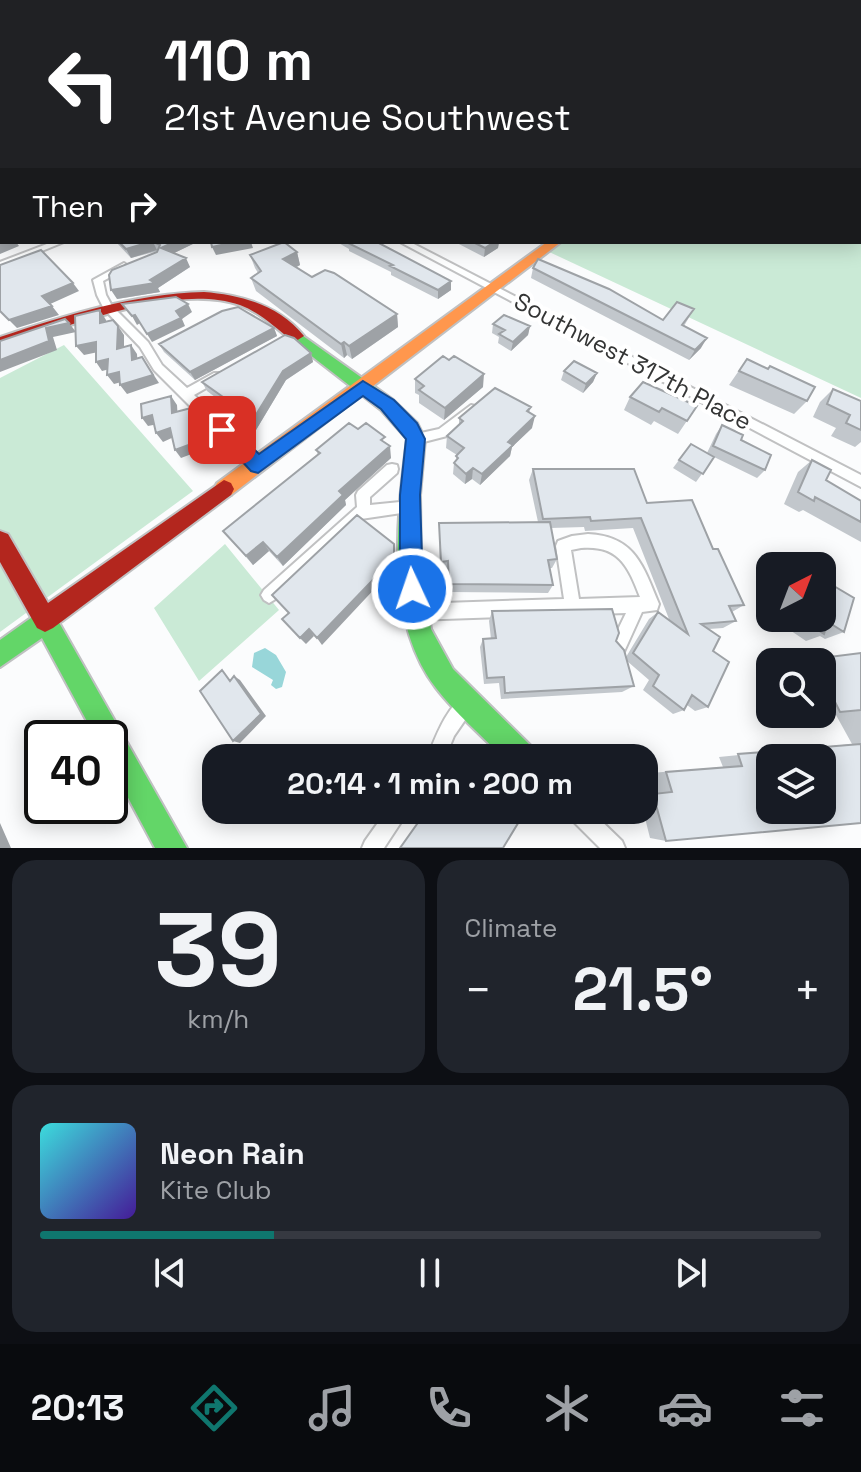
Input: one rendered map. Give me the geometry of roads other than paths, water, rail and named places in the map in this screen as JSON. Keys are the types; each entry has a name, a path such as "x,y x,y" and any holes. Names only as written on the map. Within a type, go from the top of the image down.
{"main road":[{"path":"0,655 552,244"},
{"path":"0,342 72,318 166,298 236,299 255,306 288,337 400,415 416,439 410,507 410,566 414,612 426,650 444,678 508,744"},
{"path":"0,541 172,848"}],"street":[{"path":"0,265 55,244"},
{"name":"Southwest 317th Place","path":"408,244 861,481"},
{"path":"131,264 113,270 98,280 108,310 151,351 158,367 258,465"},
{"path":"231,311 255,306"},
{"path":"151,351 165,344"},
{"path":"186,394 227,371"},
{"path":"416,439 443,433 487,395"},
{"path":"364,511 363,495 392,469"},
{"path":"269,595 350,519 364,511 410,507"},
{"path":"414,612 651,604 634,561 619,547 599,541 563,546 573,606"},
{"path":"617,648 638,604"},
{"path":"442,744 467,704"},
{"path":"372,848 389,824"},
{"path":"590,824 615,848"}],"water":[{"path":"265,648 276,655 286,672 282,687 276,689 271,685 273,680 252,667 254,653"}]}
